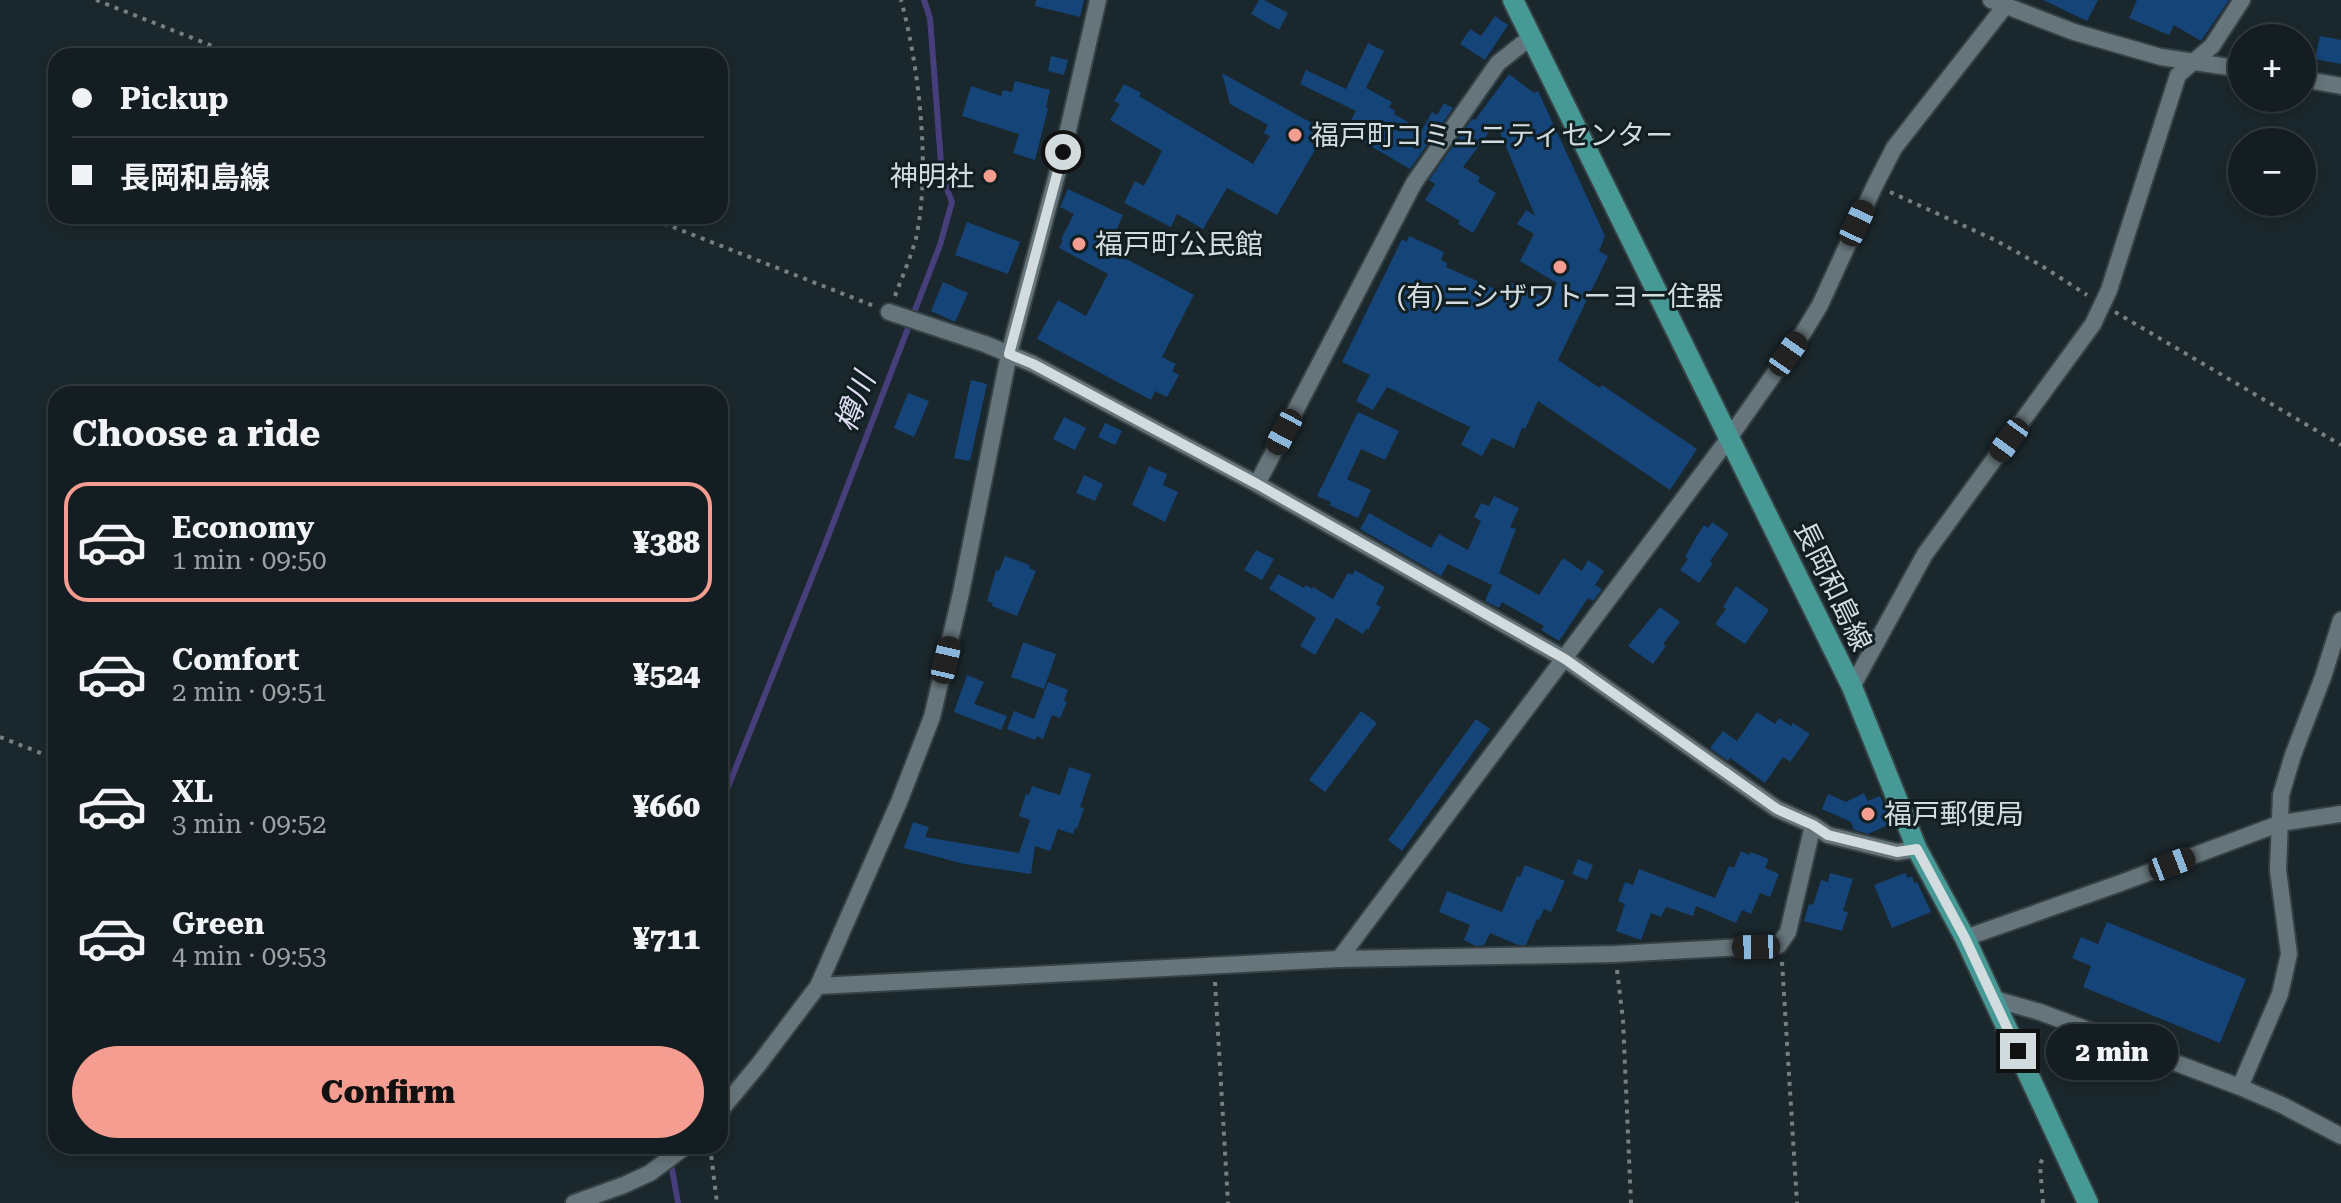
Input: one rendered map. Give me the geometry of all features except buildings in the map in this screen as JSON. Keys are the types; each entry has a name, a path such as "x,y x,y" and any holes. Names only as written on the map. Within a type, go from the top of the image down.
{"main road":[{"name":"長岡和島線","path":"1513,0 1852,687 1917,849 1965,938 2088,1203"}],"street":[{"path":"728,1101 818,986 899,802 932,717 961,593 1009,354 1063,152 1098,0"},
{"path":"1852,687 1925,554 2093,324 2109,290 2178,75 2212,46 2242,0"},
{"path":"1339,959 1729,438 1803,333 1820,305 1894,148 1998,3 2074,32 2161,57 2228,67"},
{"path":"1257,484 1414,183 1498,63 1531,37"},
{"path":"2316,82 2341,86"},
{"path":"889,312 985,344 1033,364 1257,484 1565,659 1777,809 1828,835 1897,852 1917,849"},
{"path":"2240,1087 2280,994 2289,954 2278,870 2281,795 2341,620"},
{"path":"1965,938 2281,823 2341,814"},
{"path":"818,986 1339,959 1615,954 1779,945 1788,932 1813,825"},
{"path":"1994,999 2040,1012 2240,1087 2341,1136"},
{"path":"574,1203 650,1173 675,1154"}],"path":[{"path":"96,0 218,48"},
{"path":"665,224 889,312 915,240 923,170 914,67 901,0"},
{"path":"0,737 48,756"},
{"path":"1779,945 1797,1203"},
{"path":"1615,954 1623,1020 1631,1203"},
{"path":"1215,992 1228,1203"},
{"path":"2043,1203 2040,1165 2053,1129"},
{"path":"711,1154 717,1203"}],"waterway":[{"name":"樽川","path":"728,787 940,245 952,202 942,176 930,18 924,0"},
{"name":"樽川","path":"669,1154 678,1203"}],"place":[{"name":"福戸町コミュニティセンター","path":"1295,135"},
{"name":"神明社","path":"990,176"},
{"name":"福戸町公民館","path":"1079,244"},
{"name":"(有)ニシザワトーヨー住器","path":"1560,267"},
{"name":"福戸郵便局","path":"1868,814"}],"route":[{"path":"1063,152 1009,354 1257,484 1565,659 1777,809 1828,835 1897,852 1917,849 1965,938 2018,1051"}]}
